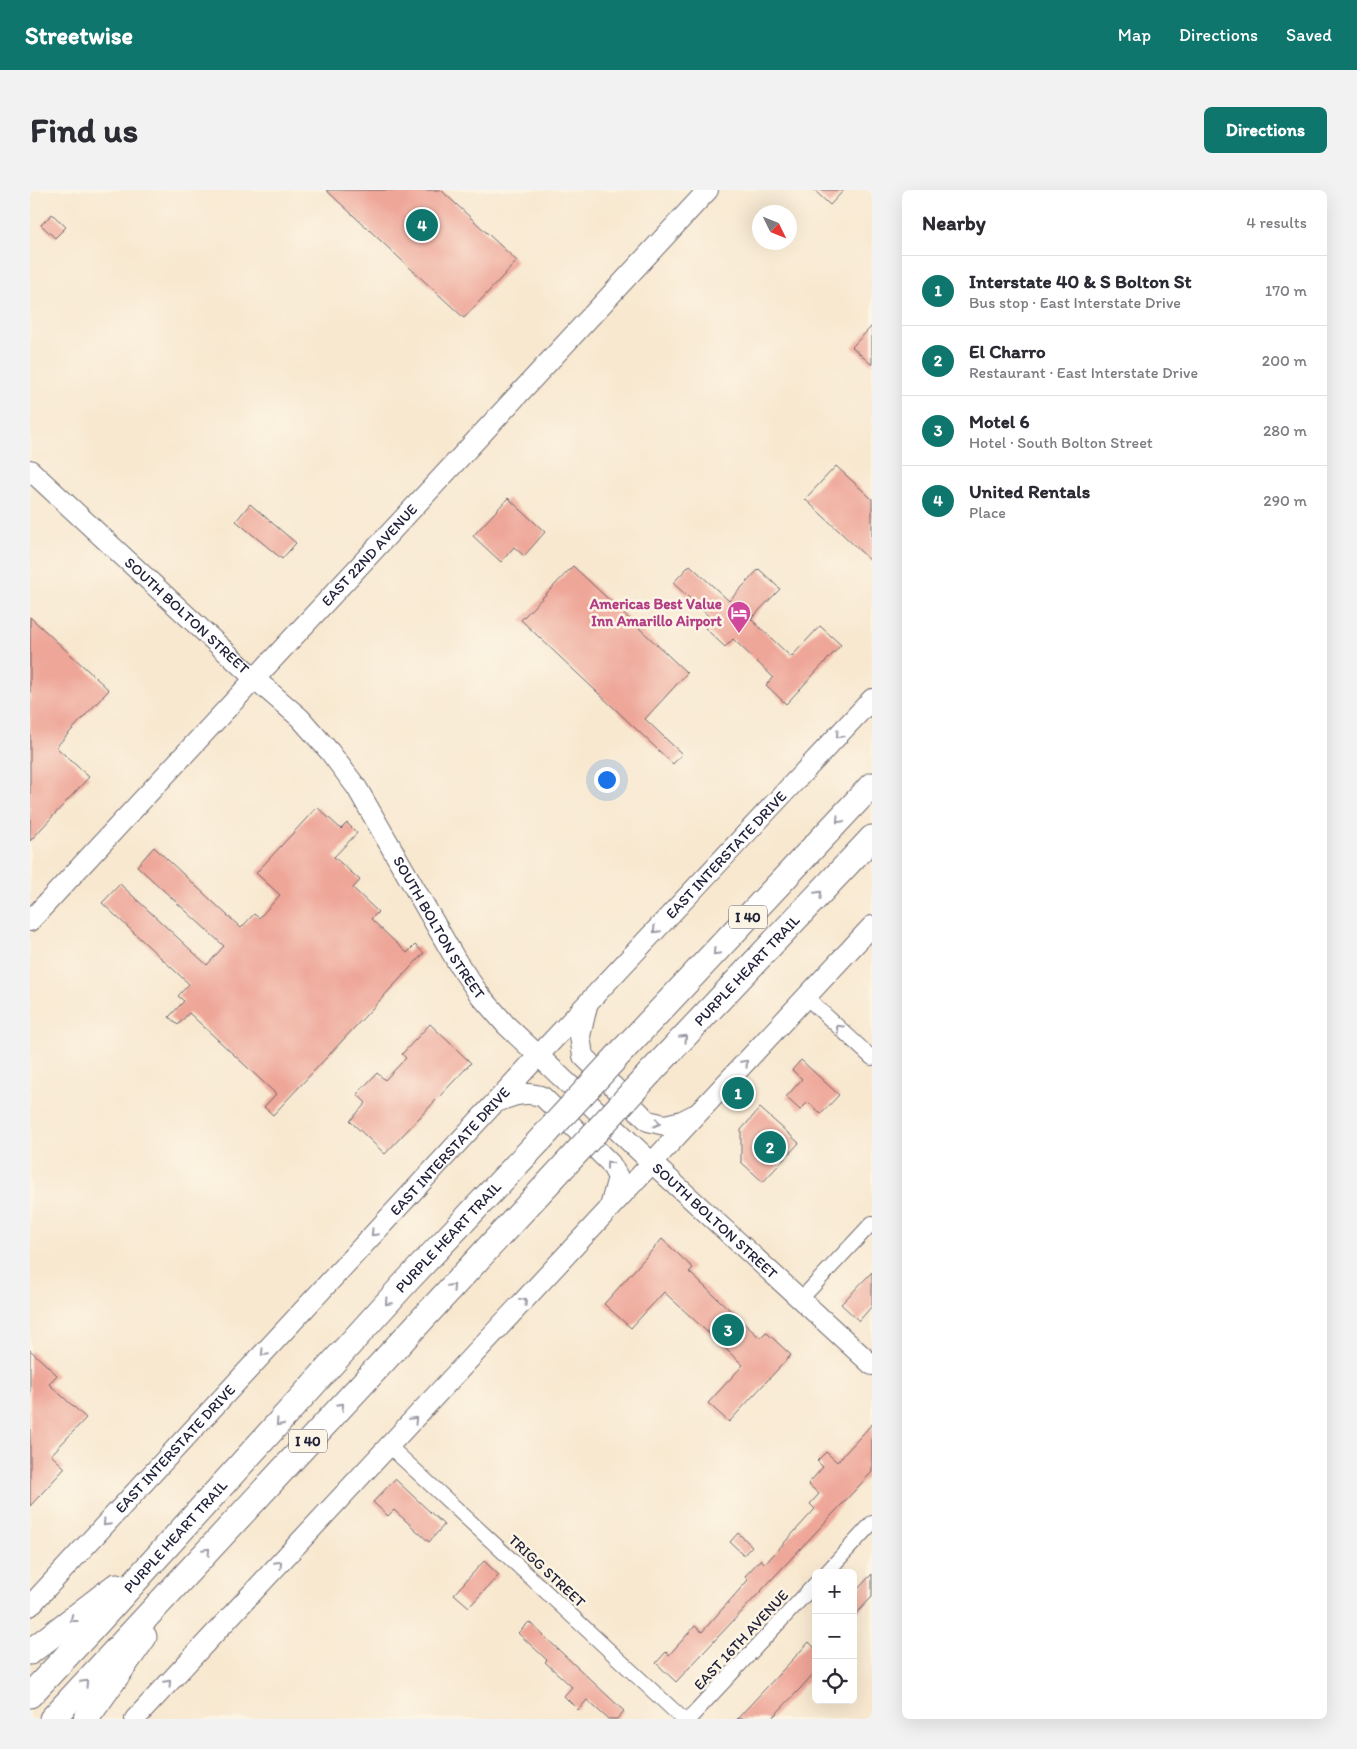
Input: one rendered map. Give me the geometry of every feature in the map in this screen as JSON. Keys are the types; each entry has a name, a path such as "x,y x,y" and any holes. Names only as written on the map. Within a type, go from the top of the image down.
{"highway":[{"name":"PURPLE HEART TRAIL","path":"30,1695 406,1282 872,785"},
{"name":"PURPLE HEART TRAIL","path":"52,1719 650,1073 872,838"},
{"path":"30,1652 167,1546"},
{"path":"86,1719 137,1649 179,1582"}],"main road":[{"name":"EAST 22ND AVENUE","path":"30,921 708,190"},
{"name":"SOUTH BOLTON STREET","path":"30,470 255,679 300,718 330,752 357,788 457,962 480,994 496,1012 538,1056 872,1365"},
{"name":"EAST INTERSTATE DRIVE","path":"30,1606 538,1056 872,699"},
{"path":"135,1719 872,926"},
{"path":"588,1004 580,1036 583,1056 648,1121 665,1125 682,1121 698,1113"},
{"path":"496,1102 515,1095 533,1093 543,1097 610,1163 618,1177 609,1209"}],"street":[{"path":"806,997 872,1058"},
{"path":"801,1299 872,1222"},
{"name":"TRIGG STREET","path":"389,1446 683,1719"},
{"path":"830,1569 872,1523"},
{"name":"EAST 16TH AVENUE","path":"689,1719 812,1588"}],"building":[{"path":"326,190 441,190 517,261 464,318"},
{"path":"814,190 844,190 830,205"},
{"path":"52,214 66,227 55,238 41,225"},
{"path":"872,326 872,365 852,347"},
{"path":"836,466 872,499 872,562 805,499"},
{"path":"508,498 545,532 524,556 514,547 501,562 473,536"},
{"path":"250,504 296,543 282,559 236,521"},
{"name":"Americas Best Value Inn Amarillo Airport","path":"690,565 729,601 759,569 780,589 751,619 791,657 820,626 841,645 786,704 766,685 773,677 733,639 725,647 705,628 713,620 673,583"},
{"path":"573,566 687,673 645,719 682,754 673,764 521,620"},
{"path":"30,617 109,690 56,747 89,777 30,841"},
{"path":"317,807 341,829 347,823 357,833 334,857 360,880 353,888 378,912 371,919 407,953 415,945 424,953 273,1115 264,1107 276,1094 189,1013 178,1025 169,1017 184,1001 178,996 189,984 102,903 120,884 207,965 224,946 137,866 154,847 241,928 254,914 259,918 280,895 256,873"},
{"path":"430,1024 471,1063 385,1154 350,1121 366,1103 357,1094 377,1073 385,1080 406,1058 402,1054"},
{"path":"801,1060 839,1095 821,1114 808,1102 800,1110 786,1097 802,1079 792,1070"},
{"path":"760,1108 799,1143 763,1182 741,1162 741,1130"},
{"path":"662,1239 693,1268 689,1272 760,1338 766,1332 791,1355 729,1422 708,1403 743,1365 664,1292 631,1328 604,1304"},
{"path":"872,1272 872,1306 859,1321 841,1304"},
{"path":"30,1350 57,1375 49,1384 86,1418 51,1455 65,1468 30,1506"},
{"path":"872,1424 872,1472 676,1682 656,1663 666,1652 669,1655 695,1626 702,1632 748,1580 745,1576 761,1559 765,1564 815,1509 810,1504 819,1494 808,1484 823,1467 817,1461 826,1452 837,1462"},
{"path":"395,1479 444,1525 429,1542 394,1510 388,1516 373,1502"},
{"path":"738,1533 752,1546 744,1555 730,1542"},
{"path":"484,1561 499,1575 469,1607 454,1594"},
{"path":"872,1574 872,1597 857,1613 857,1590"},
{"path":"529,1622 624,1711 617,1719 608,1719 587,1700 578,1710 564,1696 572,1687 518,1633"},
{"path":"809,1642 812,1645 812,1675 798,1691 771,1719 737,1719"}],"place":[{"name":"United Rentals","path":"422,225"},
{"name":"Americas Best Value Inn Amarillo Airport","path":"739,634"},
{"name":"Interstate 40 & S Bolton St","path":"738,1093"},
{"name":"El Charro","path":"770,1147"},
{"name":"Motel 6","path":"728,1330"}]}
